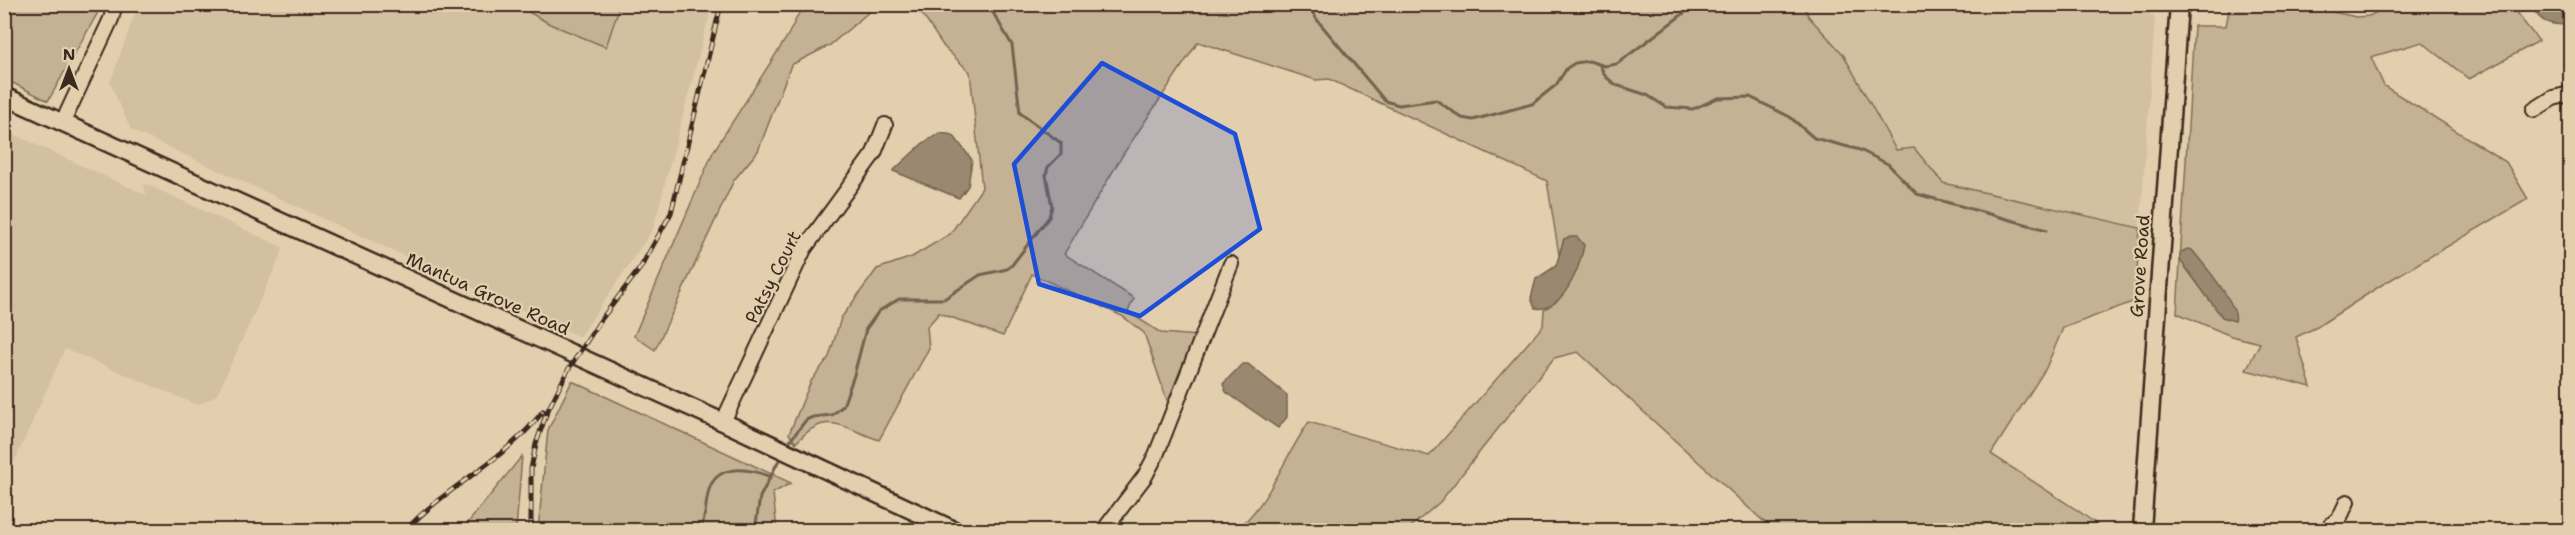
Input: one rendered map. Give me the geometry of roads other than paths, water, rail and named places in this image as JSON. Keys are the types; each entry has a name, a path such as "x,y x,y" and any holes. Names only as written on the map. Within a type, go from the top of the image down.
{"main road":[{"name":"Grove Road","path":"2142,531 2179,4"},
{"name":"Mantua Grove Road","path":"4,96 723,422 954,531"}],"street":[{"path":"63,122 111,19 115,4"},
{"path":"2534,110 2553,98 2571,94"},
{"name":"Patsy Court","path":"723,422 804,249 874,153 885,124"},
{"path":"1104,531 1145,476 1156,455 1231,264"},
{"path":"2326,531 2340,518 2347,502"}],"waterway":[{"path":"786,446 806,420 832,415 843,406 866,329 879,311 899,299 944,299 980,275 1007,269 1049,217 1052,206 1046,175 1048,167 1061,154 1061,143 1020,113 1012,45 988,4"},
{"path":"1307,4 1318,21 1385,101 1399,105 1436,100 1462,118 1473,120 1532,104 1556,85 1567,68 1575,63 1589,61 1605,66 1617,64 1696,4"},
{"path":"1600,66 1606,77 1616,85 1647,95 1666,107 1693,109 1718,98 1750,97 1790,117 1814,138 1860,150 1888,164 1917,194 2047,230"},
{"path":"755,530 760,497 782,454"},
{"path":"700,530 708,494 717,477 734,470 753,471 771,477"}],"railway":[{"path":"531,530 531,469 536,444 547,412 568,370 600,321 641,267 671,213 721,4"},
{"path":"406,530 440,499 512,444 543,411"}]}
